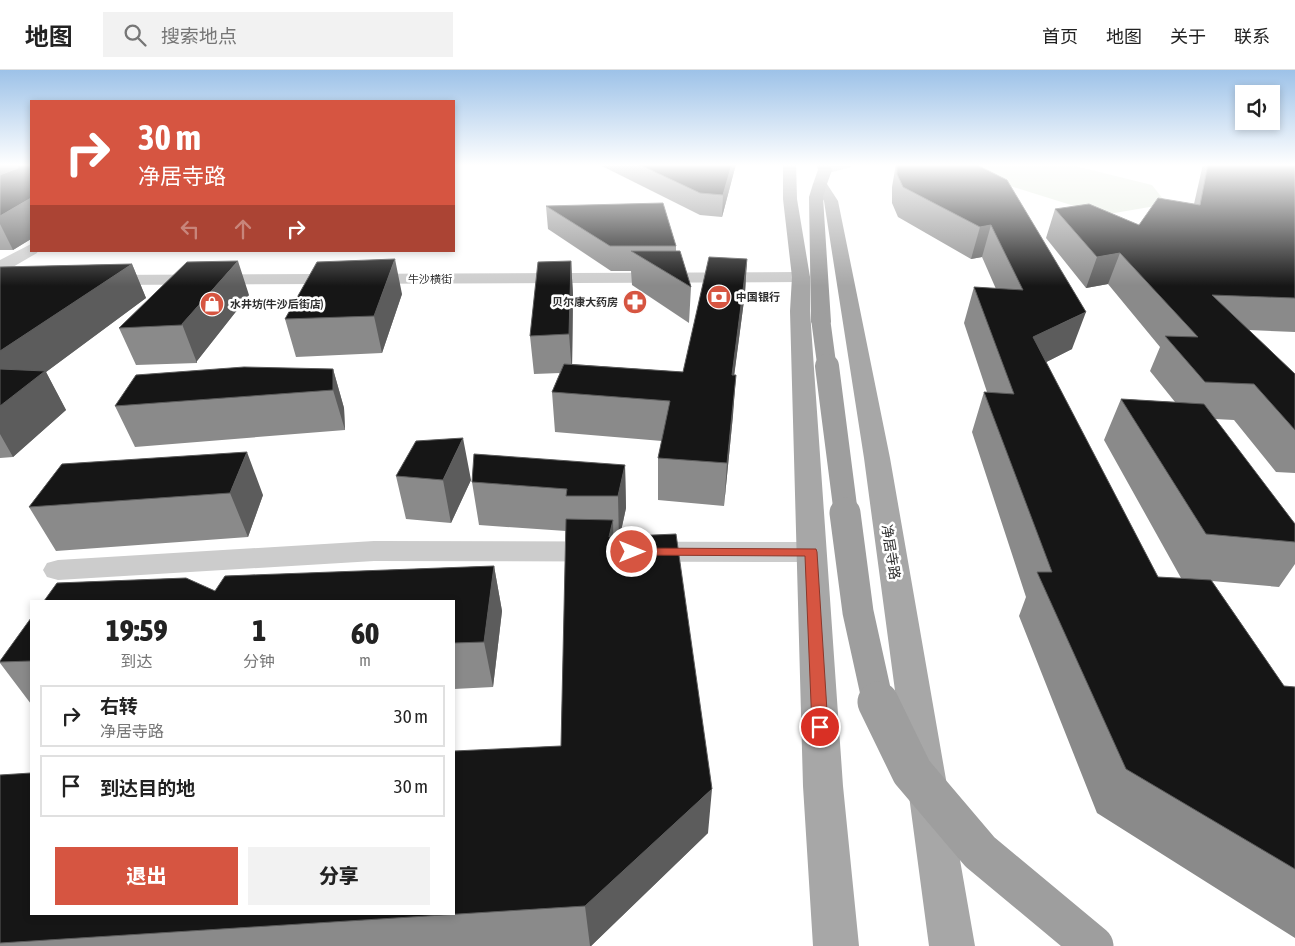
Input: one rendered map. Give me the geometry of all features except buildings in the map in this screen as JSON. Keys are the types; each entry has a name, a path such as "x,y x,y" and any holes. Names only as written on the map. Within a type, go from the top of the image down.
{"highway":[{"path":"816,205 822,322 858,612 880,707 912,772 980,852 1093,946"}],"main road":[{"path":"791,205 801,277 800,311 823,786 836,946"},
{"name":"净居寺路","path":"832,205 875,448 952,946"}],"street":[{"path":"3,276 30,250"},
{"name":"牛沙横街","path":"89,280 801,277"},
{"path":"58,570 374,551 811,552"}],"shaded area":[{"path":"1071,205 1162,205 1103,215"}],"place":[{"name":"中国银行","path":"719,297"},
{"name":"贝尔康大药房","path":"635,302"},
{"name":"水井坊(牛沙后街店)","path":"212,304"}],"route":[{"path":"632,552 811,552 820,727"}]}
